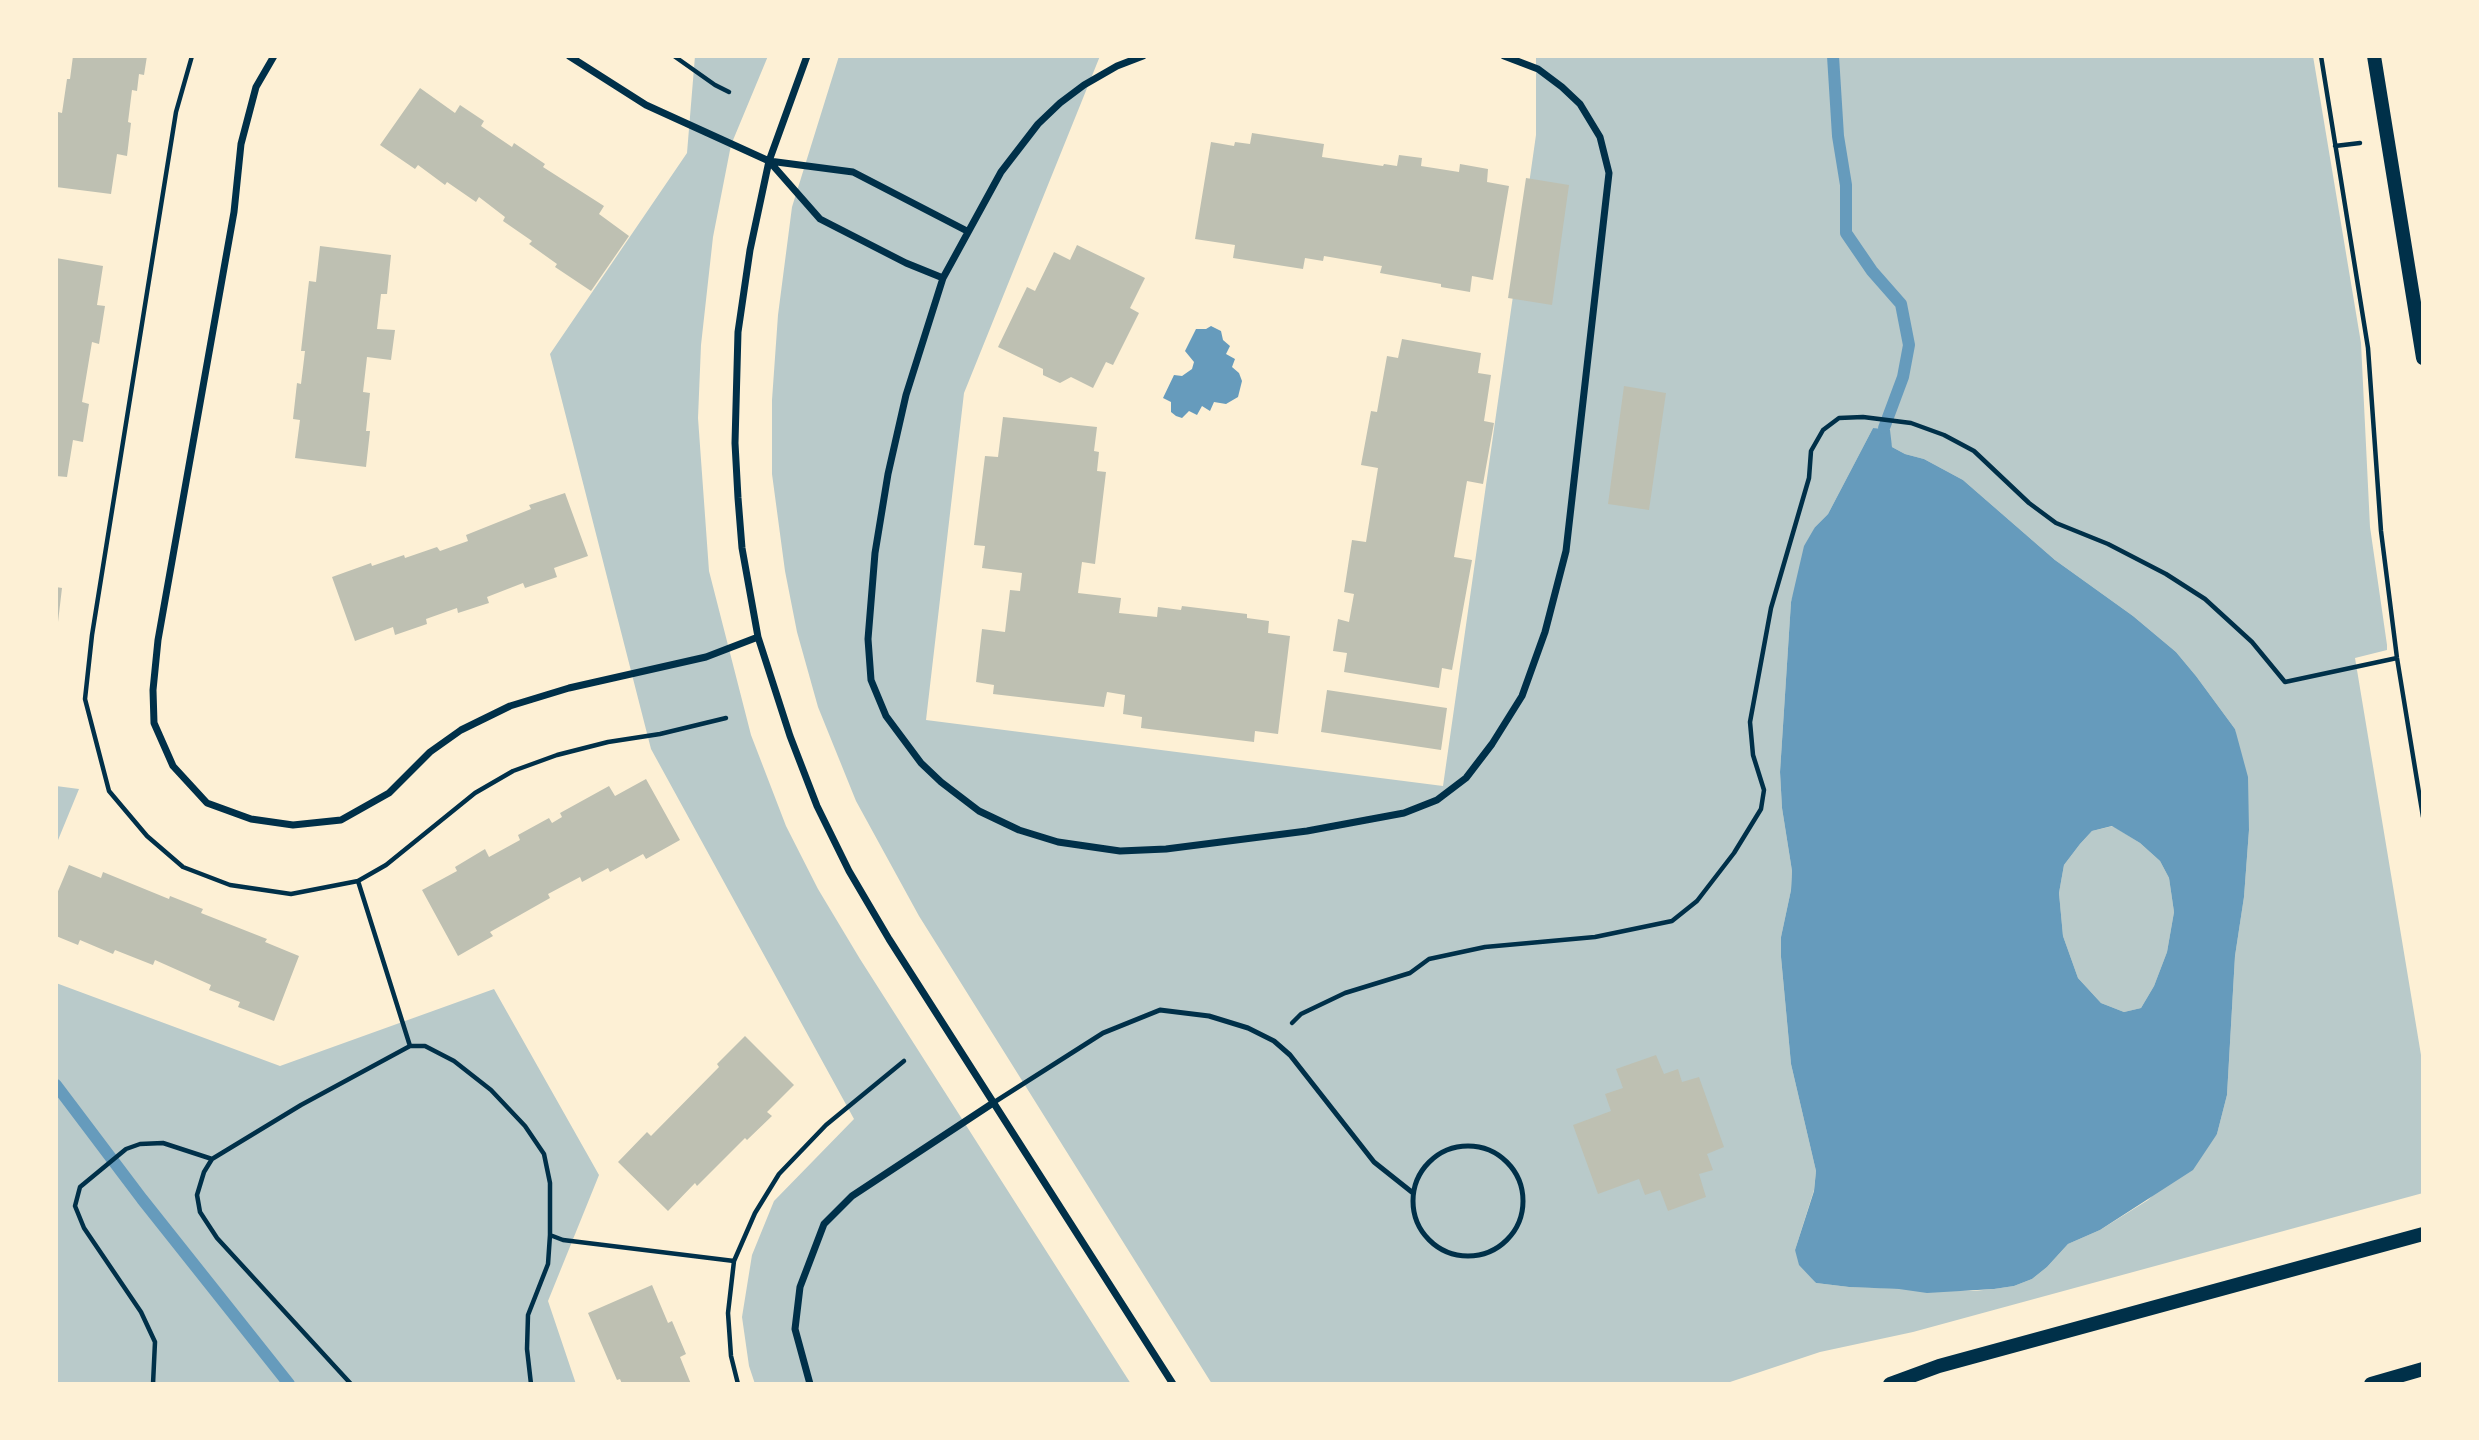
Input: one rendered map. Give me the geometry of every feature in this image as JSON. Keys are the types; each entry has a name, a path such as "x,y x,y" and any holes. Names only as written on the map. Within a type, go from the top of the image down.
{"main road":[{"path":"2374,56 2423,358"},
{"path":"1890,1384 1939,1366 2423,1234"},
{"path":"2371,1384 2423,1369"}],"street":[{"path":"274,56 256,87 241,144 234,212 158,640 153,690 154,723 173,766 208,803 251,819 293,825 341,820 389,793 430,752 461,730 510,706 569,688 706,657 758,637"},
{"path":"569,56 646,105 769,161 853,172 967,231"},
{"path":"807,56 769,161 750,250 738,332 734,443 742,548 758,637 790,736 817,806 849,871 993,1103 1173,1384"},
{"path":"1141,56 1116,66 1084,85 1038,124 1001,172 943,278 906,395 888,474 875,553 868,639 871,680 886,716 922,763 941,782 979,811 1019,830 1058,842 1121,850 1166,849 1307,831 1404,813 1437,800 1466,778 1492,744 1522,696 1545,632 1566,551 1609,173 1600,137 1580,104 1538,69 1504,56"},
{"path":"769,161 820,219 905,263 943,278"},
{"path":"810,1384 795,1329 800,1287 824,1224 852,1196 993,1103"}],"lane":[{"path":"993,1103 1103,1033 1160,1010 1209,1016 1248,1028 1274,1041 1290,1055 1374,1162 1413,1193 1415,1219 1428,1240 1450,1254 1480,1256 1504,1244 1519,1225 1523,1211 1524,1193 1513,1169 1498,1154 1476,1146 1450,1149 1425,1166 1413,1193"}],"path":[{"path":"192,56 176,112 94,621 85,699 109,790 147,836 183,867 230,885 291,894 358,881 439,825 475,793 513,771 570,751 726,718"},
{"path":"674,56 729,92"},
{"path":"2321,56 2368,348 2381,531 2397,658 2423,817"},
{"path":"1274,1041 1301,1014 1345,993 1410,973 1429,959 1485,947 1595,937 1672,921 1697,901 1734,853 1761,809 1764,790 1753,755 1750,722 1771,608 1809,478 1811,451 1824,430 1839,418 1863,417 1910,423 1944,435 1974,451 2029,503 2056,523 2108,544 2166,574 2205,599 2252,642 2284,682 2397,658"},
{"path":"358,881 410,1046"},
{"path":"351,1384 217,1238 201,1212 197,1195 204,1172 212,1160 300,1105 410,1046 425,1046 454,1061 491,1090 525,1126 544,1154 550,1183 550,1235 548,1264 528,1315 527,1349 531,1384"},
{"path":"738,1384 731,1356 728,1313 734,1261 754,1213 779,1174 826,1125 904,1060"},
{"path":"153,1384 155,1342 141,1312 84,1228 75,1206 80,1188 126,1149 140,1144 163,1143 212,1160"},
{"path":"550,1235 563,1240 734,1261"}],"shaded area":[{"path":"695,56 768,56 731,145 713,237 701,345 698,418 709,571 751,735 786,826 818,889 1131,1384 755,1384 749,1366 742,1317 752,1255 774,1201 854,1119 651,749 550,354 687,153"},
{"path":"839,56 1100,56 964,393 926,720 1443,786 1536,135 1536,56 2313,56 2361,343 2370,527 2387,650 2355,658 2423,1067 2423,1193 1913,1332 1820,1352 1724,1384 1212,1384 919,916 856,801 818,707 797,632 785,571 772,474 772,400 778,315 792,207","holes":["1873,428 1889,437 1892,447 1924,459 1963,480 2055,560 2133,616 2176,652 2235,729 2249,830 2244,897 2235,956 2227,1095 2217,1134 2148,1200 2100,1230 2068,1244 2032,1279 2014,1286 1994,1289 1973,1291 1849,1287 1816,1283 1795,1250 1814,1190 1816,1171 1791,1064 1781,957 1781,937 1791,890 1792,871 1782,808 1780,772 1791,602 1815,527 1828,514"]},
{"path":"56,786 79,789 56,845"},
{"path":"2113,826 2140,843 2160,861 2169,878 2174,912 2167,952 2154,986 2141,1008 2124,1012 2101,1003 2078,978 2063,936 2059,893 2064,865 2080,844 2092,831"},
{"path":"56,983 280,1066 494,989 599,1175 548,1301 576,1384 56,1384"}],"water":[{"path":"1211,326 1221,331 1223,340 1230,346 1226,354 1235,359 1232,367 1239,373 1242,381 1238,397 1226,404 1214,402 1210,411 1202,406 1197,415 1189,411 1182,418 1176,416 1171,412 1171,402 1163,398 1174,375 1182,376 1192,369 1194,362 1185,351 1196,329"},
{"path":"1873,428 1890,430 1892,447 1924,459 1963,480 2055,560 2133,616 2176,652 2235,729 2248,777 2249,830 2244,897 2235,956 2227,1095 2217,1134 2193,1170 2100,1230 2068,1244 2032,1279 2014,1286 1927,1293 1816,1283 1799,1265 1795,1250 1814,1191 1816,1171 1791,1064 1781,957 1781,937 1791,890 1792,871 1782,808 1780,772 1791,602 1804,546 1815,527 1828,514","holes":["2112,826 2140,843 2160,861 2169,878 2174,912 2167,952 2154,986 2141,1008 2124,1012 2101,1003 2078,978 2063,936 2059,893 2064,865 2092,831"]}],"building":[{"path":"73,56 147,56 144,75 139,74 137,91 132,90 127,156 117,154 111,194 56,187 56,125 58,112 62,113"},
{"path":"420,88 455,113 460,105 484,121 481,126 512,147 514,143 545,164 543,167 604,206 599,214 629,236 591,291 555,267 557,264 529,244 532,241 503,221 505,217 479,197 476,202 447,182 445,185 418,165 415,169 380,145"},
{"path":"1252,133 1324,144 1322,157 1397,166 1399,155 1422,158 1421,166 1459,172 1460,164 1488,169 1487,182 1509,186 1493,280 1472,276 1470,292 1380,273 1382,266 1324,256 1323,261 1305,258 1303,269 1233,258 1235,245 1195,239 1211,142 1234,146 1235,142 1250,144"},
{"path":"1526,178 1569,185 1552,305 1508,298"},
{"path":"1077,245 1145,278 1130,308 1139,313 1113,365 1106,362 1093,388 1071,377 1060,383 1043,375 1043,369 998,347 1027,287 1035,291 1054,252 1070,260"},
{"path":"320,246 391,255 387,294 381,294 377,329 395,330 391,360 367,357 363,392 370,393 366,467 295,458 300,420 293,419 297,383 301,384 305,351 301,351 309,281 316,282"},
{"path":"56,258 103,266 97,305 105,306 99,344 92,342 82,402 89,404 83,442 73,440 67,477 56,476"},
{"path":"1402,339 1481,353 1478,373 1491,375 1484,421 1494,423 1483,484 1467,481 1454,557 1472,560 1452,670 1442,668 1439,688 1344,672 1347,653 1333,651 1338,619 1349,622 1354,594 1344,592 1352,540 1366,542 1378,468 1361,465 1371,411 1377,412 1387,356 1398,358"},
{"path":"1624,386 1666,393 1649,510 1608,504"},
{"path":"1003,417 1097,427 1094,451 1099,452 1097,471 1106,472 1095,564 1082,562 1078,593 1121,598 1119,613 1157,617 1158,607 1181,610 1182,606 1247,614 1247,618 1269,621 1268,633 1290,636 1278,734 1255,731 1254,742 1141,728 1142,717 1123,714 1125,695 1107,692 1104,707 993,694 994,685 976,682 982,629 1005,632 1010,590 1020,591 1022,573 982,568 985,546 974,545 985,456 998,457"},
{"path":"565,493 588,556 554,568 557,577 525,588 523,583 487,597 489,603 458,613 457,608 426,619 427,624 395,635 393,627 355,641 332,577 371,563 372,566 404,555 405,558 437,547 440,551 468,541 466,535 531,509 529,505"},
{"path":"56,587 62,588 58,622 56,622"},
{"path":"1327,690 1447,708 1441,750 1321,732"},
{"path":"646,779 680,840 646,859 643,854 610,872 608,868 582,882 580,877 548,894 550,898 490,932 493,936 458,956 422,890 457,871 455,867 485,849 489,857 520,840 518,835 549,818 552,823 562,817 560,813 609,786 615,796"},
{"path":"69,865 101,878 103,872 169,899 170,896 203,909 201,913 267,939 265,942 299,956 274,1021 238,1007 240,1002 209,990 211,985 155,960 153,965 115,950 113,954 80,940 78,945 56,936 56,896"},
{"path":"745,1036 794,1085 767,1112 772,1116 747,1140 745,1138 697,1186 695,1183 668,1211 618,1162 647,1132 651,1136 719,1067 717,1064"},
{"path":"1656,1055 1664,1074 1678,1069 1682,1082 1699,1077 1724,1147 1707,1154 1713,1170 1699,1174 1706,1197 1668,1211 1660,1190 1645,1195 1639,1179 1598,1194 1573,1125 1611,1111 1605,1094 1623,1088 1616,1069"},
{"path":"652,1285 668,1323 672,1321 686,1354 680,1357 691,1384 622,1384 620,1379 617,1380 588,1313"}],"waterway":[{"path":"1833,56 1838,136 1846,185 1846,233 1872,271 1901,304 1909,345 1903,377 1884,428"},
{"path":"56,1085 142,1199 289,1384"}]}
